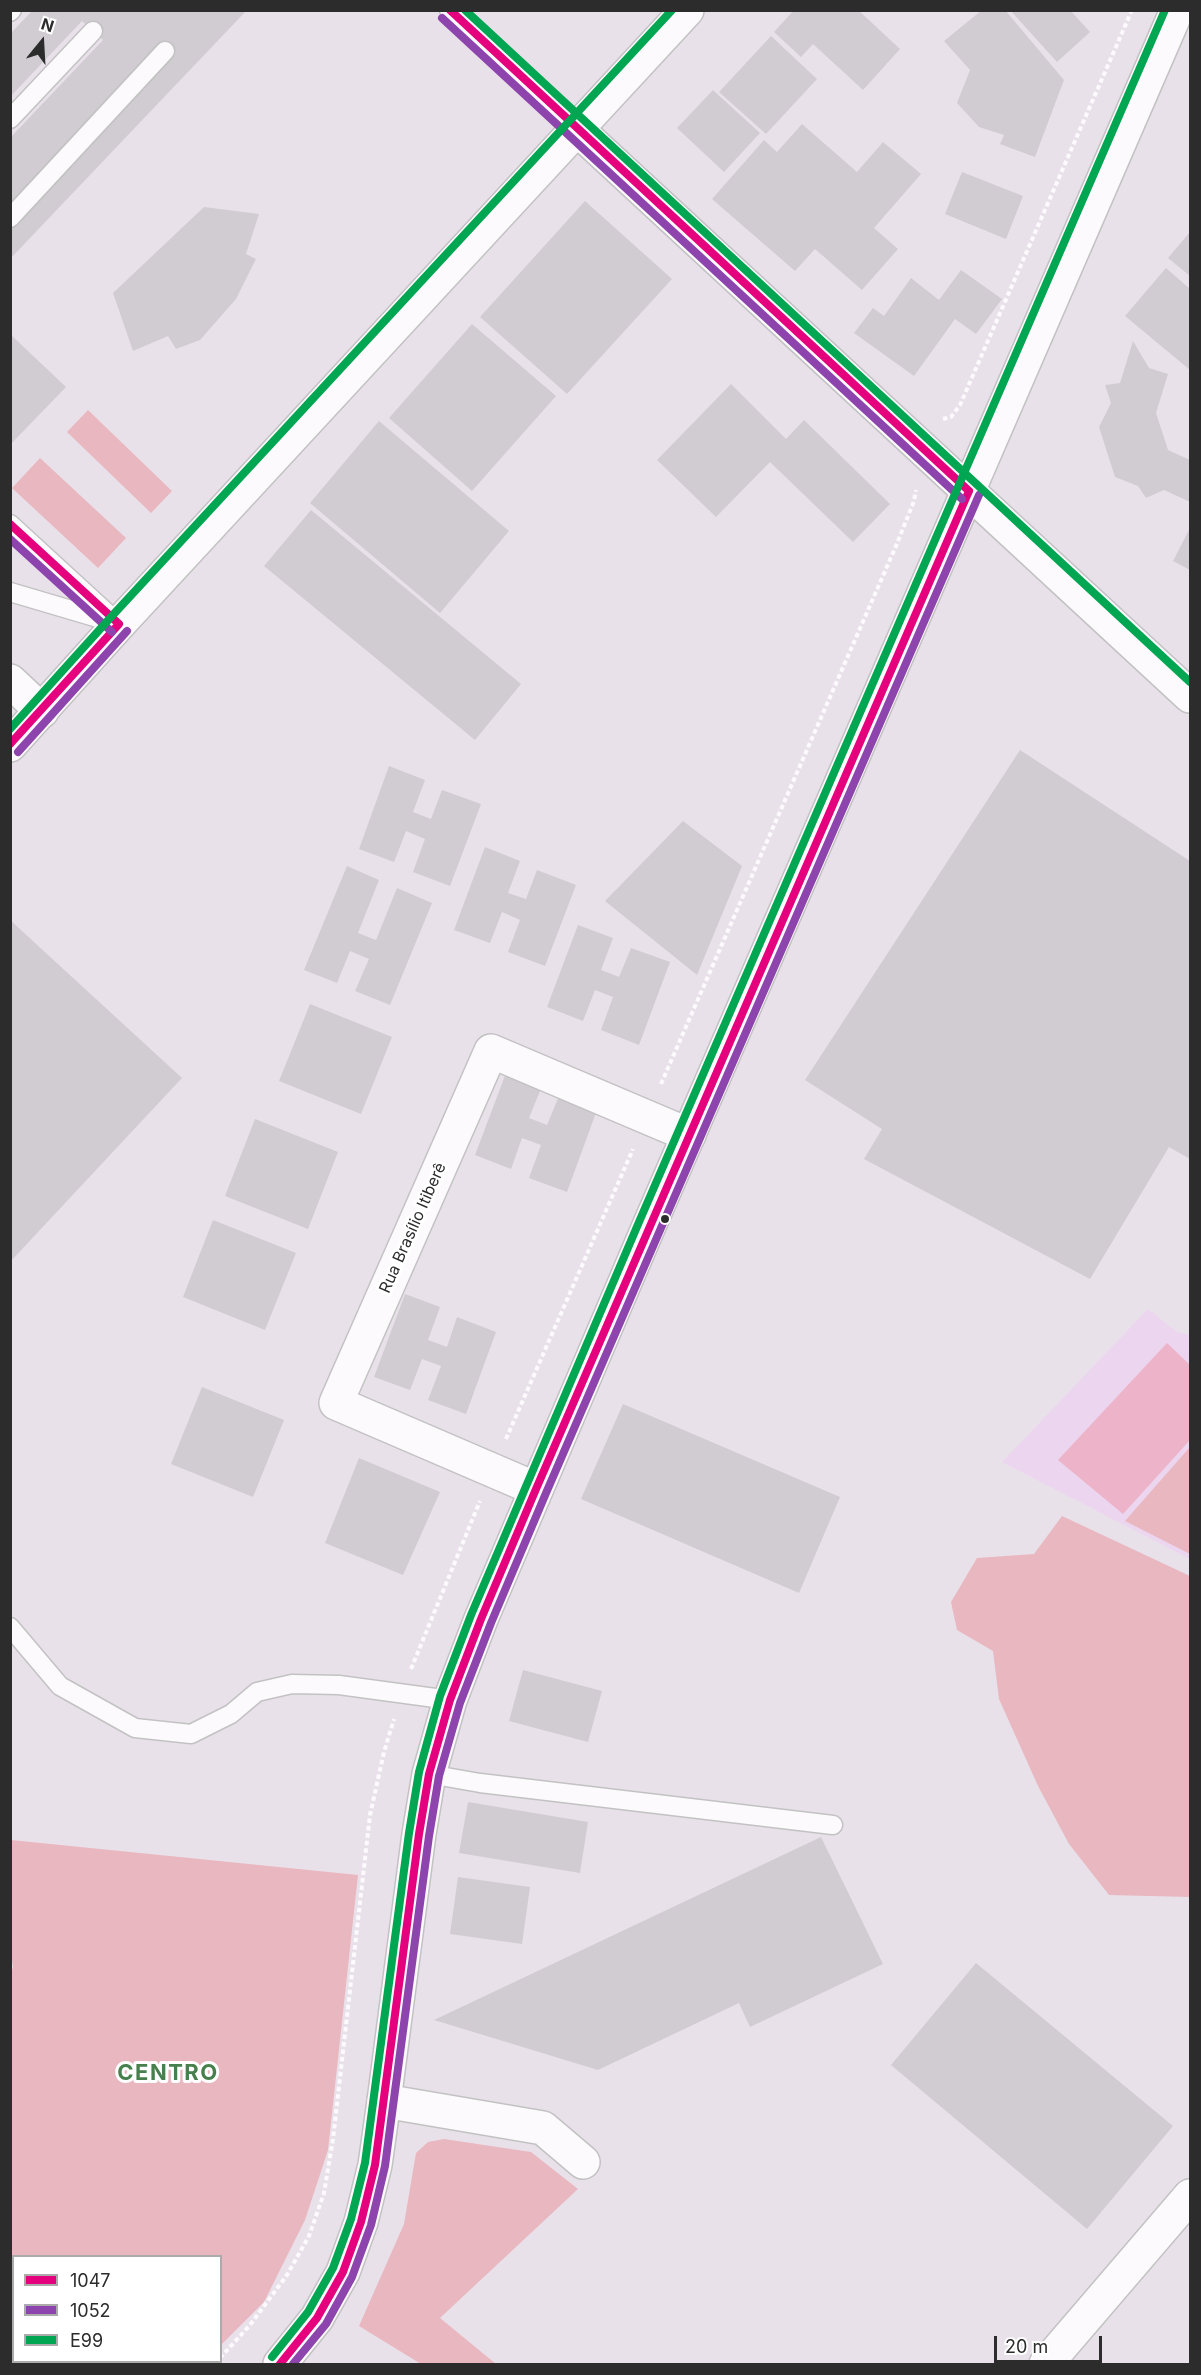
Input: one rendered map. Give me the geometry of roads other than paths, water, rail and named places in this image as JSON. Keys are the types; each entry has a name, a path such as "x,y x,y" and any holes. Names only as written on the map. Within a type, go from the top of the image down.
{"main road":[{"path":"10,745 119,624 687,10"},
{"path":"280,2364 317,2318 343,2272 361,2222 375,2165 429,1774 450,1700 481,1619 536,1489 1177,10"},
{"path":"578,130 1191,696"},
{"path":"10,681 42,711"},
{"name":"Rua Brasílio Itiberê","path":"536,1489 336,1403 340,1392 491,1050 689,1135"},
{"path":"384,2102 543,2128 583,2162"},
{"path":"1046,2364 1191,2196"}],"lane":[{"path":"449,10 578,130"},
{"path":"10,119 93,31"},
{"path":"10,218 165,51"},
{"path":"10,524 119,624"},
{"path":"10,592 119,624"},
{"path":"10,1627 60,1686 135,1728 191,1734 231,1714 257,1692 292,1684 339,1685 450,1700"},
{"path":"429,1774 492,1785 834,1825"}],"district":[{"name":"CENTRO","path":"168,2073"}]}
